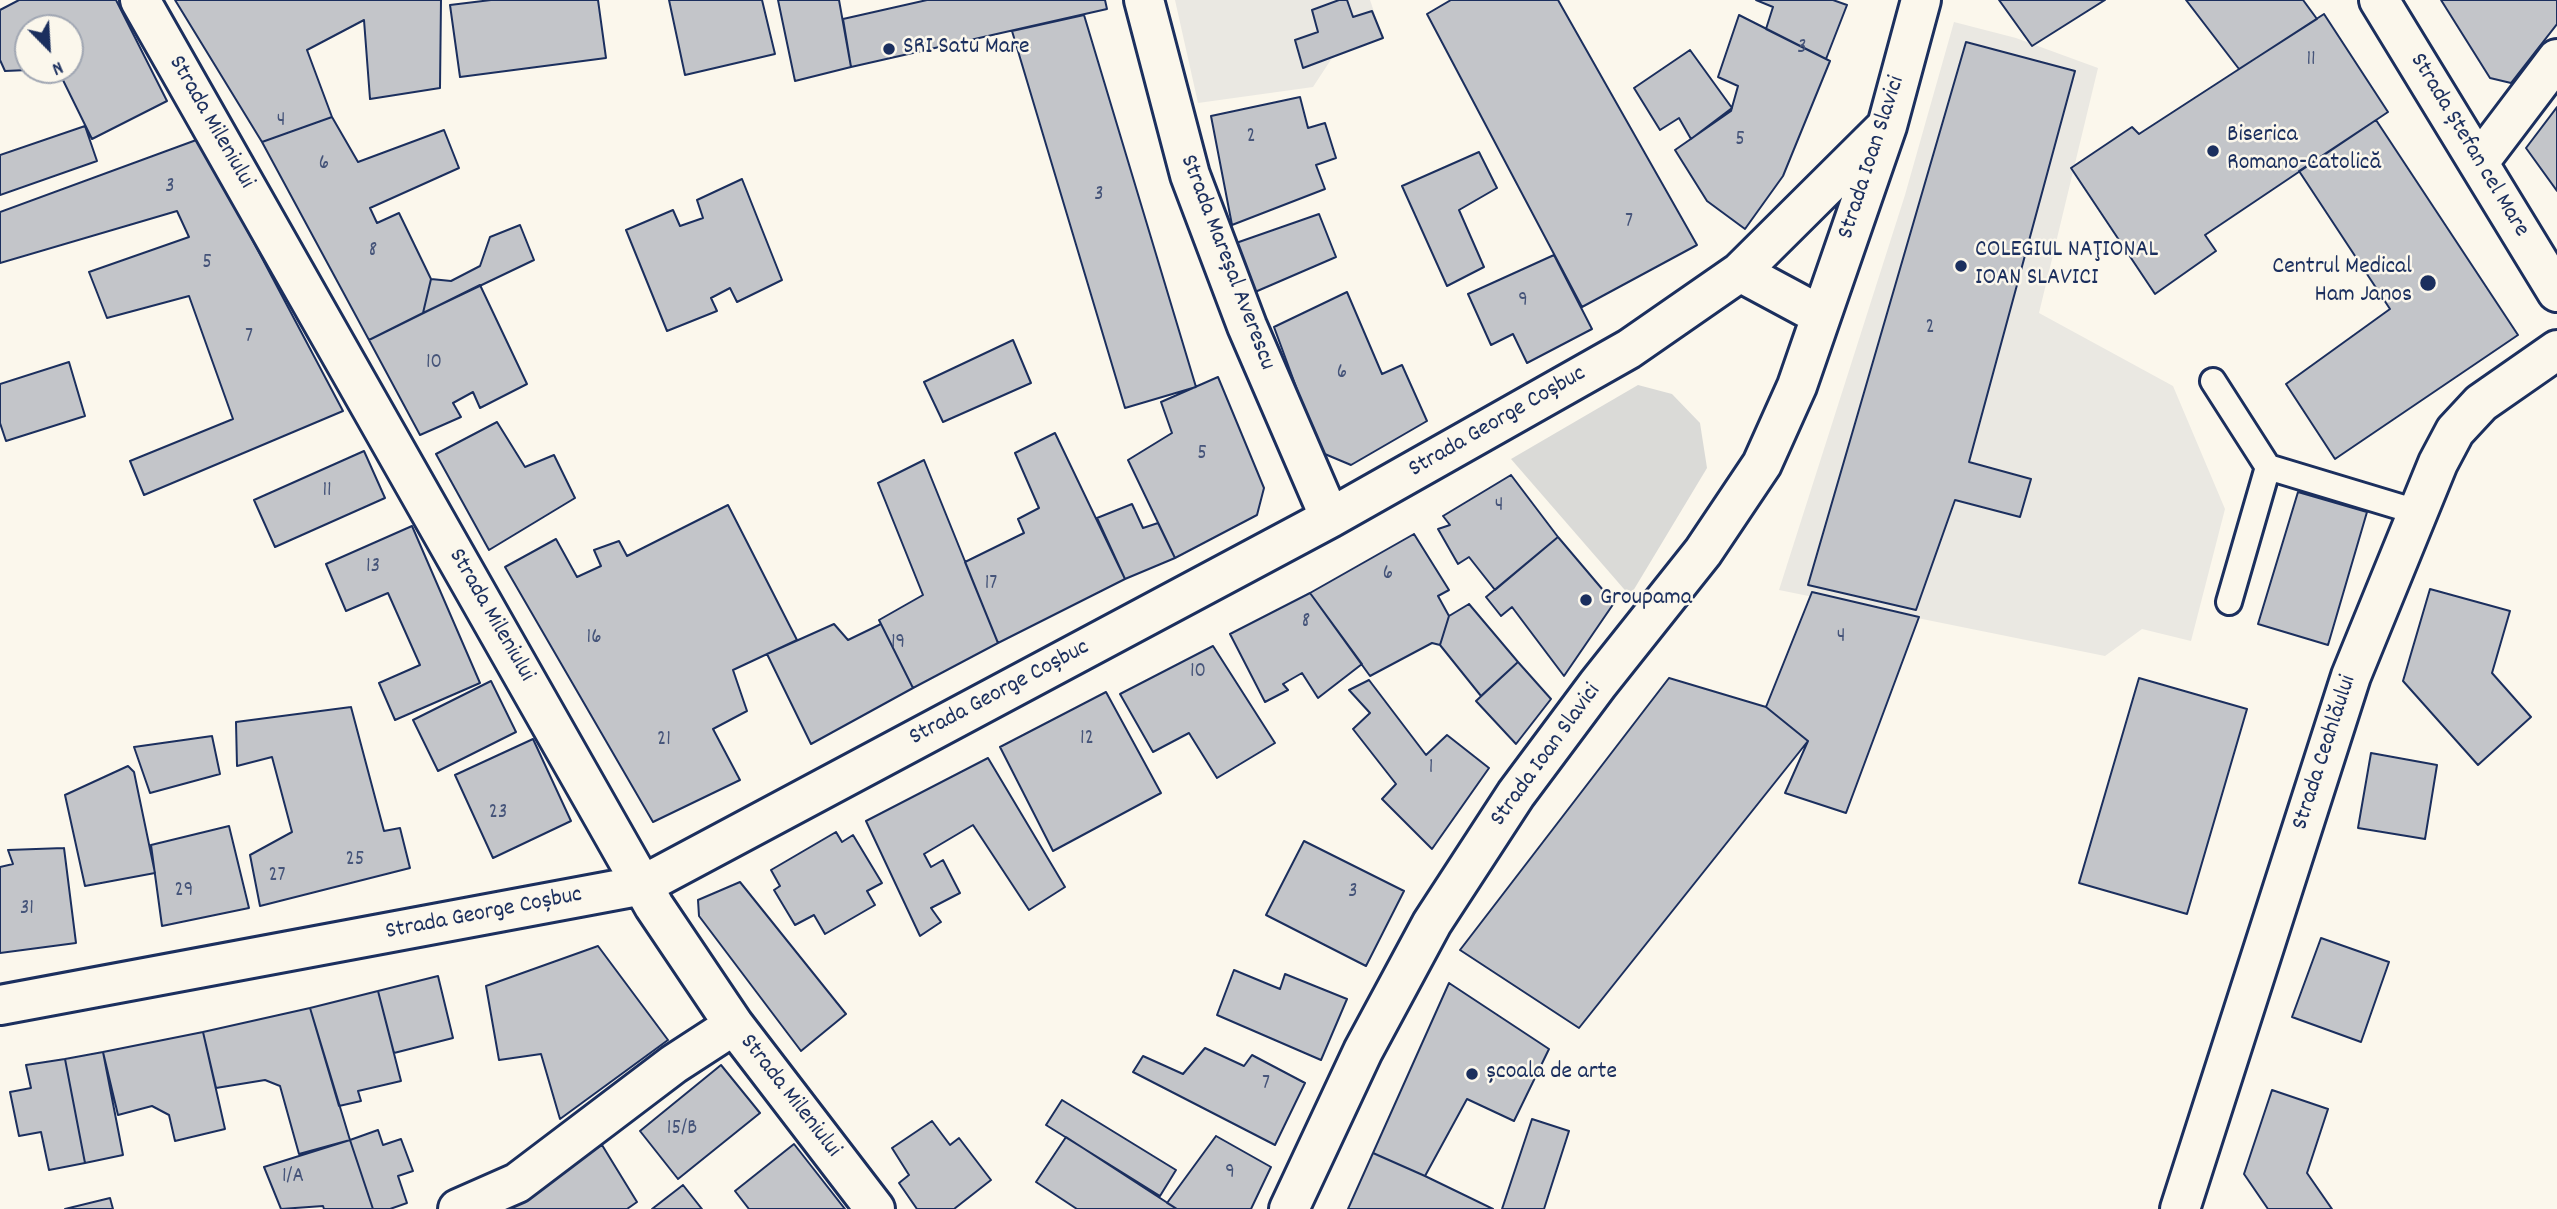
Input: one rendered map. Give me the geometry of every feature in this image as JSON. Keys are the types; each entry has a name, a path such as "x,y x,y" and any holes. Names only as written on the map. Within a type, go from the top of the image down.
{"street":[{"name":"Strada Mileniului","path":"140,0 643,885 734,1025 875,1209"},
{"name":"Strada Mareșal Averescu","path":"1144,0 1190,175 1247,326 1330,518"},
{"name":"Strada Ioan Slavici","path":"1289,1209 1363,1051 1432,923 1516,794 1598,684 1703,552 1762,464 1797,386 1886,126 1921,0"},
{"name":"Strada Ștefan cel Mare","path":"2379,0 2557,292"},
{"path":"2479,162 2557,59"},
{"name":"Strada George Coșbuc","path":"0,1005 643,885 1330,518 1629,349 1740,272 1886,126"},
{"path":"1740,272 1820,315"},
{"name":"Strada Ceahlăului","path":"2180,1209 2321,762 2351,676 2417,512 2455,431 2481,403 2557,350"},
{"path":"458,1209 517,1183 674,1064 734,1025"}],"lane":[{"path":"2213,381 2267,467 2417,512"},
{"path":"2230,602 2267,467"}],"shaded area":[{"path":"1175,0 1370,0 1383,38 1332,58 1313,87 1198,103"},
{"path":"1954,22 2016,38 2098,68 2039,313 2173,386 2225,509 2191,641 2142,629 2105,656 1779,590 1905,195"},
{"path":"1638,385 1672,394 1700,423 1707,468 1630,596 1511,459"}],"building":[{"path":"19,0 116,0 167,101 92,139 65,84 84,84 84,14 14,14 14,71 5,71 0,60 0,10"},
{"path":"175,0 441,0 440,88 370,99 364,20 307,50 332,117 262,142"},
{"path":"491,0 598,0 606,58 460,77 450,5"},
{"path":"669,0 762,0 775,54 685,75"},
{"path":"778,0 839,0 851,67 795,81"},
{"name":"SRI Satu Mare","path":"927,0 1105,0 1107,9 851,67 843,19"},
{"path":"1339,0 1347,0 1353,17 1372,11 1383,38 1303,68 1295,40 1318,32 1312,10"},
{"path":"1451,0 1558,0 1697,245 1582,307 1427,14"},
{"path":"1756,0 1833,0 1847,5 1826,59 1766,29 1773,7"},
{"path":"1999,0 2105,0 2032,46"},
{"path":"2186,0 2303,0 2317,19 2239,69"},
{"path":"2441,0 2557,0 2557,24 2511,83 2490,78"},
{"name":"Biserica Romano-Catolică","path":"2324,14 2388,112 2205,235 2216,251 2155,294 2071,168 2132,127 2139,134"},
{"path":"1084,15 1196,387 1125,408 1012,31"},
{"path":"1739,15 1830,61 1783,176 1745,229 1707,201 1675,150 1731,111 1738,86 1718,77"},
{"name":"COLEGIUL NAŢIONAL IOAN SLAVICI","path":"1966,42 2075,71 1969,462 2031,479 2020,517 1955,500 1916,610 1808,585"},
{"path":"1690,50 1732,108 1691,139 1679,118 1660,130 1634,88"},
{"path":"1300,97 1308,128 1325,123 1336,158 1316,165 1325,189 1232,225 1211,116"},
{"path":"2557,107 2557,191 2526,148"},
{"path":"332,117 358,162 444,130 459,168 370,208 377,223 399,213 431,279 423,313 369,340 262,142"},
{"name":"Centrul Medical Ham Janos","path":"2376,120 2518,335 2335,459 2286,384 2390,309 2299,171"},
{"path":"85,126 97,161 0,195 0,155"},
{"path":"199,139 343,411 144,495 130,461 233,419 189,296 107,318 89,272 189,237 177,211 0,263 0,212"},
{"path":"1479,152 1497,188 1459,210 1484,267 1447,286 1402,186"},
{"path":"742,179 782,280 737,302 730,288 711,298 717,311 667,331 626,230 673,210 680,226 703,218 697,200"},
{"path":"1319,214 1336,257 1255,292 1236,243"},
{"path":"520,225 534,260 423,313 431,279 451,281 480,266 490,237"},
{"path":"1554,255 1592,329 1527,363 1513,334 1491,345 1468,294"},
{"path":"480,285 527,384 480,408 473,392 453,403 461,417 420,435 369,340"},
{"path":"1347,292 1382,374 1402,365 1427,421 1351,465 1320,452 1274,327"},
{"path":"1013,340 1031,383 943,422 924,382"},
{"path":"69,362 85,416 6,441 0,423 0,384"},
{"path":"1218,377 1264,488 1257,515 1175,558 1128,460 1172,433 1161,402"},
{"path":"497,422 525,467 554,455 575,498 489,550 436,454"},
{"path":"1055,433 1125,579 998,643 965,562 1024,533 1018,519 1039,508 1015,453"},
{"path":"364,451 385,498 275,547 254,500"},
{"path":"924,460 998,643 913,688 879,620 923,595 878,483"},
{"path":"1511,475 1558,537 1495,590 1469,557 1458,564 1438,529 1450,525 1443,516"},
{"path":"2298,492 2367,512 2328,645 2258,624"},
{"path":"1132,504 1143,528 1158,523 1175,558 1125,579 1097,518"},
{"path":"728,505 797,640 733,670 747,711 713,729 740,780 653,822 505,567 556,539 577,577 601,566 594,550 619,541 627,556"},
{"path":"412,526 480,683 395,720 379,683 420,665 388,593 346,611 326,564"},
{"path":"1414,534 1449,590 1438,596 1449,616 1440,645 1432,643 1370,676 1310,593"},
{"path":"1558,537 1614,603 1564,676 1512,607 1501,616 1486,597"},
{"path":"2430,589 2510,611 2492,673 2531,717 2478,765 2403,681"},
{"path":"1812,592 1919,617 1846,813 1785,793 1808,741 1766,707"},
{"path":"1310,593 1362,664 1318,698 1302,673 1283,684 1288,690 1265,702 1230,634"},
{"path":"1469,604 1518,662 1481,696 1440,645 1449,616"},
{"path":"834,624 848,640 881,624 913,688 811,744 767,654"},
{"path":"1213,646 1275,743 1217,778 1189,733 1153,752 1120,694"},
{"path":"1518,662 1551,699 1516,744 1476,701"},
{"path":"1669,678 1766,707 1808,741 1579,1028 1460,950"},
{"path":"2139,678 2247,709 2187,914 2079,883"},
{"path":"1369,680 1426,755 1447,735 1489,768 1432,849 1382,799 1396,784 1353,729 1370,713 1349,690"},
{"path":"491,681 516,732 438,771 413,720"},
{"path":"1106,692 1161,793 1053,851 1000,747"},
{"path":"351,707 384,831 400,828 410,868 260,906 250,855 292,832 272,757 237,766 236,722"},
{"path":"212,736 220,774 150,793 134,747"},
{"path":"533,739 571,821 493,858 455,775"},
{"path":"2371,753 2437,765 2425,839 2358,828"},
{"path":"988,758 1065,887 1029,910 973,825 924,854 931,867 943,860 960,893 931,908 941,922 920,936 866,821"},
{"path":"128,766 134,772 155,873 85,886 65,795"},
{"path":"229,826 249,908 162,926 151,845"},
{"path":"836,832 842,842 853,835 882,883 867,891 875,905 825,934 814,915 795,925 774,890 780,886 771,870"},
{"path":"1304,841 1404,891 1366,966 1266,915"},
{"path":"64,848 76,943 0,953 0,867 13,864 8,850"},
{"path":"740,882 846,1014 801,1051 699,916 698,900"},
{"path":"2321,938 2389,962 2361,1042 2292,1017"},
{"path":"598,946 668,1040 560,1119 541,1054 499,1060 486,986"},
{"path":"1234,970 1280,989 1285,974 1347,999 1321,1060 1217,1015"},
{"path":"438,976 453,1038 394,1053 378,991"},
{"name":"școala de arte","path":"1449,983 1549,1049 1514,1121 1467,1099 1425,1176 1373,1153"},
{"path":"378,991 401,1081 358,1091 361,1101 339,1106 310,1008"},
{"path":"310,1008 350,1140 299,1154 280,1086 265,1080 216,1088 203,1032"},
{"path":"203,1032 225,1129 175,1141 169,1115 152,1106 118,1115 103,1052"},
{"path":"1205,1048 1244,1066 1252,1055 1305,1083 1275,1145 1133,1072 1143,1056 1183,1074"},
{"path":"103,1052 123,1155 85,1163 65,1059"},
{"path":"65,1059 85,1163 49,1170 41,1132 19,1136 10,1092 31,1088 26,1065"},
{"path":"721,1065 760,1113 678,1179 640,1131"},
{"path":"2272,1090 2328,1109 2307,1173 2332,1209 2268,1209 2244,1174"},
{"path":"1062,1100 1176,1170 1160,1196 1046,1125"},
{"path":"1532,1119 1569,1131 1544,1209 1502,1209"},
{"path":"932,1121 950,1145 959,1138 991,1180 954,1209 917,1209 899,1183 909,1175 892,1148"},
{"path":"378,1130 383,1145 401,1139 413,1171 398,1176 407,1203 390,1209 373,1209 350,1140"},
{"path":"1216,1136 1271,1167 1251,1209 1177,1209 1167,1203"},
{"path":"1066,1137 1177,1209 1077,1209 1036,1182"},
{"path":"350,1140 373,1209 324,1209 323,1206 281,1209 264,1167"},
{"path":"794,1144 845,1209 749,1209 735,1191"},
{"path":"602,1145 637,1202 627,1209 497,1209"},
{"path":"1373,1153 1425,1176 1493,1209 1348,1209"},
{"path":"683,1185 702,1209 652,1209"},
{"path":"110,1198 113,1209 65,1209"}],"place":[{"name":"SRI Satu Mare","path":"889,49"},
{"name":"Biserica Romano-Catolică","path":"2213,151"},
{"name":"COLEGIUL NAŢIONAL IOAN SLAVICI","path":"1961,266"},
{"name":"Centrul Medical Ham Janos","path":"2428,283"},
{"name":"Groupama","path":"1586,600"},
{"name":"școala de arte","path":"1472,1074"}]}
